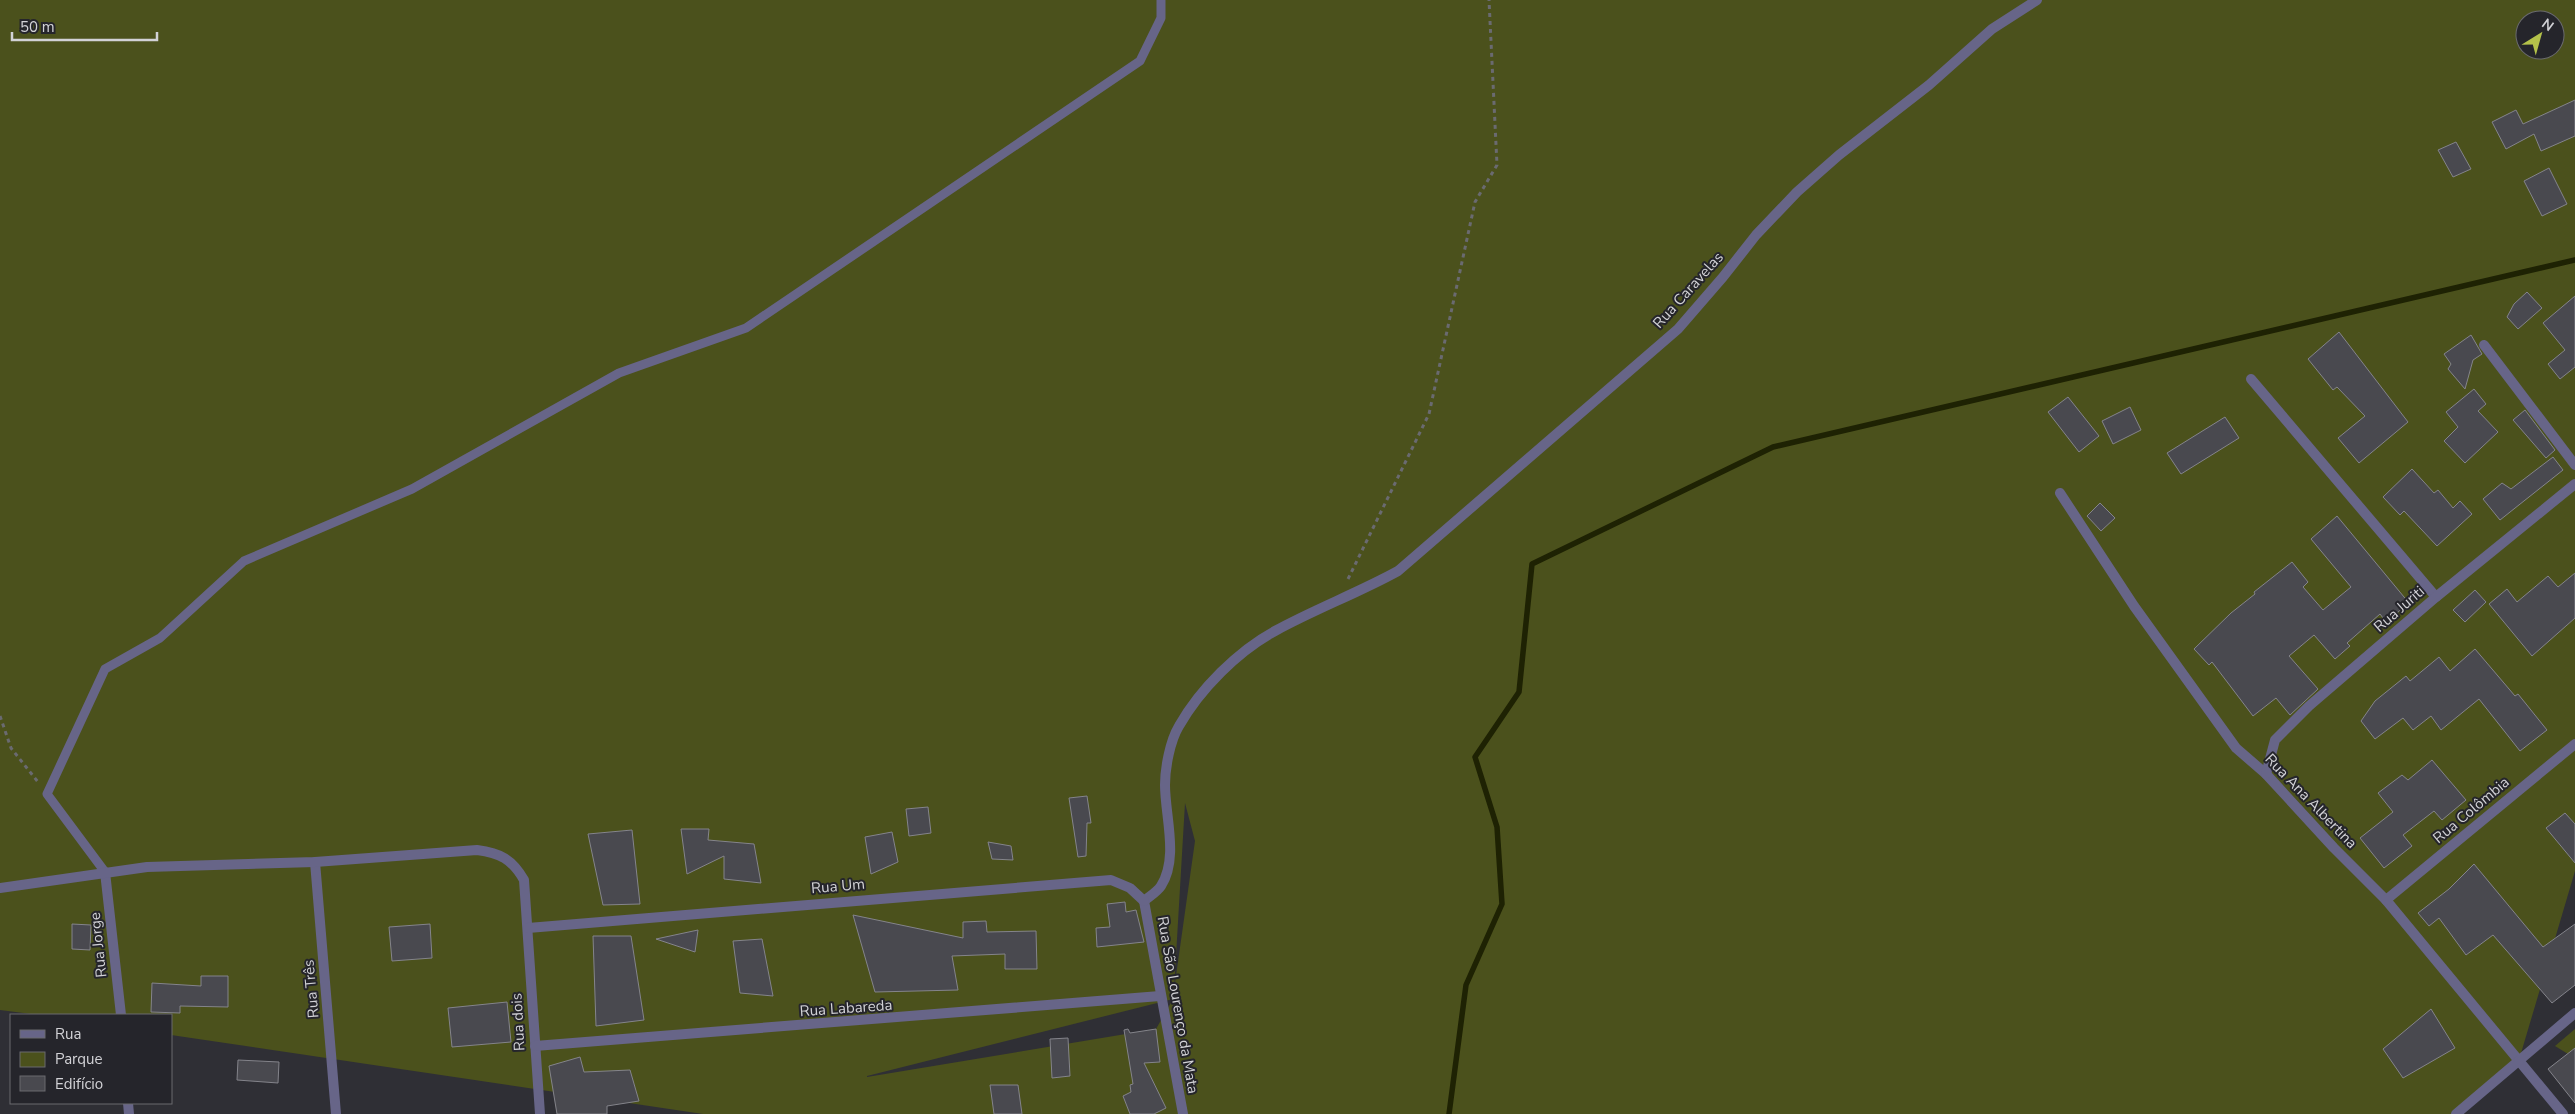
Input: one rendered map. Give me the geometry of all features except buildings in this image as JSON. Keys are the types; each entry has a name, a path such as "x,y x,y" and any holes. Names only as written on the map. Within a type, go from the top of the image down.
{"street":[{"name":"Rua Caravelas","path":"1144,901 1161,885 1170,859 1165,783 1177,728 1192,706 1249,648 1274,631 1355,594 1398,571 1678,329 1756,235 1797,192 1839,154 1929,85 1992,29 2037,0"},
{"path":"2484,345 2575,465"},
{"path":"2251,379 2436,598"},
{"name":"Rua Juriti","path":"2266,774 2276,740 2309,706 2436,598 2575,484"},
{"name":"Rua Ana Albertina","path":"2060,493 2134,606 2236,748 2266,774 2334,848 2386,900 2563,1114"},
{"name":"Rua Colômbia","path":"2386,900 2575,744"},
{"name":"Rua dois","path":"0,888 147,867 315,862 477,850 495,852 508,859 524,880 540,1114"},
{"name":"Rua Três","path":"315,862 336,1114"},
{"name":"Rua Jorge","path":"105,872 121,1014"},
{"name":"Rua Um","path":"528,928 1111,880 1130,888 1144,901"},
{"name":"Rua São Lourenço da Mata","path":"1144,901 1183,1114"},
{"name":"Rua Labareda","path":"534,1046 1160,996"},
{"path":"2456,1114 2575,1013"}],"lane":[{"path":"105,872 47,794 105,669 160,638 244,561 412,489 620,373 746,328 1140,62 1161,18 1161,0"}],"path":[{"path":"1336,602 1429,414 1474,202 1497,165 1489,0"},
{"path":"0,716 11,748 47,794"}],"green space":[{"path":"0,0 2575,0 2575,871 2519,1060 2455,1114 703,1114 172,1035 172,1014 31,1014 0,1010","holes":["1185,803 1195,841 1174,990","1173,999 1156,1029 867,1077"]},
{"path":"2575,1029 2575,1055 2568,1054 2555,1046"}],"waterway":[{"path":"1449,1114 1466,985 1502,904 1497,827 1475,757 1519,692 1532,564 1773,447 2575,260"}]}
